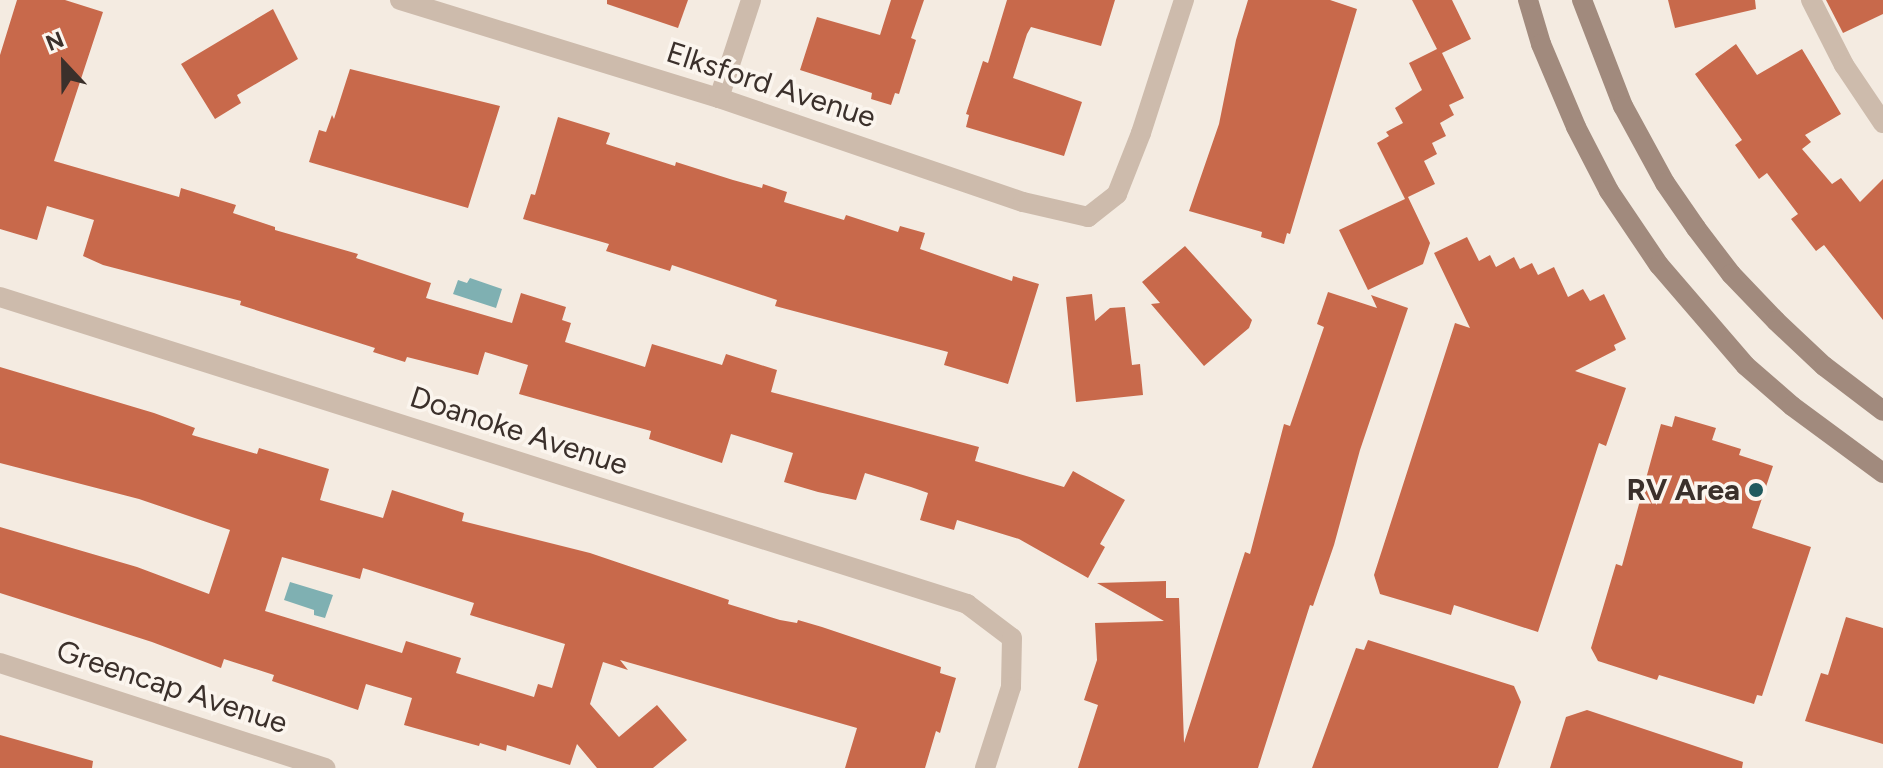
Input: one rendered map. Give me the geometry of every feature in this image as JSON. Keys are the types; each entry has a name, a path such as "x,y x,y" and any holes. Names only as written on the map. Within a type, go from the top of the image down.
{"main road":[{"path":"1528,0 1545,56 1580,136 1609,191 1659,265 1699,316 1757,376 1883,473"},
{"path":"1582,0 1623,106 1665,183 1696,228 1731,274 1776,321 1824,366 1883,411"}],"street":[{"name":"Elksford Avenue","path":"400,0 719,98 1023,202 1088,217 1117,194 1141,133 1184,0"},
{"path":"719,98 751,0"},
{"path":"1811,0 1844,65 1883,123"},
{"name":"Doanoke Avenue","path":"0,297 967,604 1012,638 1011,687 985,768"},
{"name":"Greencap Avenue","path":"0,663 326,768"}],"water":[{"path":"470,278 502,289 496,308 453,294 458,280 467,283"},
{"path":"290,582 333,595 325,618 314,615 314,610 284,600"}],"building":[{"path":"17,0 65,0 103,12 54,161 179,197 181,188 236,205 233,213 275,227 275,230 358,254 356,258 431,283 426,298 512,323 521,293 566,307 562,320 571,323 565,342 645,367 652,344 722,365 726,354 777,370 771,392 979,447 975,461 1064,487 1073,471 1125,500 1100,544 1105,547 1088,578 1019,539 957,520 954,530 920,520 928,493 911,487 865,473 856,500 818,492 784,482 793,453 731,434 722,463 649,439 651,431 519,394 528,365 485,352 478,375 407,357 405,362 373,352 375,348 240,305 241,301 103,265 83,256 94,220 47,206 37,240 0,229 0,55"},
{"path":"607,0 688,0 678,28 607,4"},
{"path":"891,0 924,0 911,38 916,40 899,94 895,93 891,105 871,99 872,93 800,70 817,17 880,35"},
{"path":"1007,0 1115,0 1101,46 1031,27 1027,34 1013,78 1082,102 1064,156 966,127 969,115 966,114 983,61 988,63"},
{"path":"1248,0 1330,0 1357,9 1290,234 1287,233 1284,244 1261,237 1262,232 1189,211 1219,124 1236,40"},
{"path":"1412,0 1452,0 1471,39 1442,53 1464,98 1449,105 1454,115 1440,123 1446,136 1432,143 1437,154 1424,161 1435,184 1408,197 1430,243 1423,264 1368,290 1339,230 1405,199 1377,143 1389,136 1386,132 1403,123 1395,108 1422,90 1409,63 1437,49"},
{"path":"1668,0 1755,0 1756,9 1675,28"},
{"path":"1826,0 1883,0 1883,14 1843,33"},
{"path":"273,9 298,59 237,95 241,103 215,119 181,64"},
{"path":"1736,44 1757,75 1802,49 1841,114 1805,135 1811,142 1802,149 1832,184 1841,178 1860,202 1883,179 1883,320 1824,245 1816,251 1791,219 1798,214 1767,173 1759,179 1735,145 1742,140 1695,74"},
{"path":"350,69 500,106 468,208 309,162 319,130 326,132 332,115 334,119"},
{"path":"558,117 610,133 606,144 675,166 676,162 762,188 763,184 787,192 784,202 844,220 846,215 898,232 900,226 925,233 920,249 1012,281 1013,276 1039,284 1008,384 944,365 948,352 775,306 777,300 672,265 670,271 606,251 609,244 523,219 531,194 535,195"},
{"path":"1467,237 1479,261 1490,255 1496,267 1514,257 1520,269 1532,263 1538,275 1554,267 1568,297 1583,289 1590,301 1604,294 1626,339 1614,345 1616,350 1575,371 1626,388 1606,446 1599,443 1538,632 1454,605 1451,615 1380,594 1374,575 1455,323 1470,328 1434,253"},
{"path":"1185,246 1252,320 1249,328 1204,366 1151,304 1160,303 1142,282"},
{"path":"1328,292 1377,308 1371,295 1408,308 1360,450 1334,545 1313,606 1310,605 1258,768 1078,768 1098,705 1084,700 1097,660 1095,623 1164,621 1097,583 1166,581 1166,598 1179,598 1184,743 1245,552 1250,554 1284,424 1290,426 1324,327 1317,324"},
{"path":"1092,294 1095,321 1110,308 1125,307 1132,365 1140,364 1143,395 1076,402 1066,297"},
{"path":"0,367 154,413 195,428 192,435 257,454 259,448 329,469 320,500 383,518 392,490 464,513 462,521 590,553 729,600 728,604 780,620 797,623 798,620 822,627 941,667 940,673 956,678 940,733 936,731 925,768 845,768 857,728 620,660 628,670 603,662 590,704 619,737 657,705 687,740 653,768 597,768 577,744 570,765 507,745 506,751 480,743 479,746 404,725 412,698 366,684 358,710 272,681 274,675 224,659 221,668 152,642 0,593 0,527 137,567 209,594 230,530 139,499 0,463","holes":["282,557 360,579 363,568 474,603 470,615 565,644 552,688 538,684 534,697 456,673 461,658 406,641 402,653 265,611"]},
{"path":"1675,416 1716,428 1712,440 1741,449 1739,455 1773,466 1752,528 1811,547 1762,696 1757,695 1754,704 1659,675 1657,680 1598,661 1591,648 1616,564 1622,566 1661,424 1672,427"},
{"path":"1846,617 1883,628 1883,744 1805,721 1821,673 1828,675"},
{"path":"1368,640 1514,686 1521,702 1498,768 1312,768 1356,648 1364,650"},
{"path":"1587,710 1743,762 1742,768 1550,768 1566,717"},
{"path":"0,735 93,761 92,768 0,768"}],"place":[{"name":"RV Area","path":"1756,490"}]}
